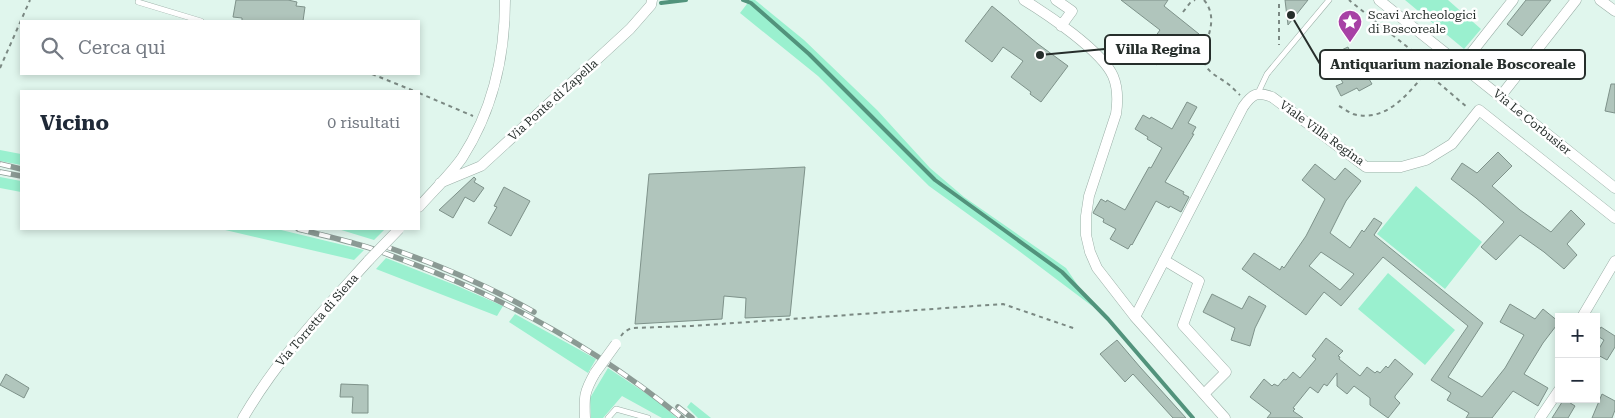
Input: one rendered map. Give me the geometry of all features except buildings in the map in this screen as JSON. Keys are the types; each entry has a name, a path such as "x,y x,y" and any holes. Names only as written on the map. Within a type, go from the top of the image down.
{"street":[{"path":"420,206 462,158 482,119 494,88 501,60 505,30 505,0"},
{"path":"1024,0 1098,55 1108,66 1113,77 1118,102 1116,114 1089,196 1086,235 1090,252 1098,268 1135,317 1225,418"},
{"path":"1056,0 1072,12 1061,26"},
{"name":"Via Le Corbusier","path":"1379,0 1615,188"},
{"path":"1461,66 1513,0"},
{"path":"1500,97 1576,0"},
{"path":"1600,0 1615,11"},
{"name":"Via Ponte di Zapella","path":"440,183 481,166 630,29 648,2"},
{"path":"1135,317 1246,102 1250,97 1257,94"},
{"name":"Viale Villa Regina","path":"1257,94 1272,96 1366,166 1400,167 1426,160 1452,144 1476,114"},
{"path":"1476,114 1479,110 1615,218"},
{"name":"Via Torretta di Siena","path":"243,418 262,386 302,335 398,230"},
{"path":"1164,260 1199,281 1183,325 1226,372 1204,394"},
{"path":"1584,313 1615,261"},
{"path":"585,418 584,397 586,388 616,344"},
{"path":"1540,418 1555,396"}],"lane":[{"path":"1257,94 1267,74 1329,0"},
{"path":"138,2 199,20"},
{"path":"608,418 616,409 648,418"}],"path":[{"path":"21,20 30,0"},
{"path":"1183,12 1195,0"},
{"path":"1204,0 1210,8 1212,24 1206,41 1204,58 1208,70 1228,83 1246,102"},
{"path":"1339,106 1352,114 1369,115 1388,110 1407,95 1431,66 1349,0"},
{"path":"1279,4 1280,58"},
{"path":"0,68 20,23"},
{"path":"1426,72 1476,114"},
{"path":"374,75 412,90"},
{"path":"420,93 482,119"},
{"path":"616,344 624,332 631,328 701,325 1004,304 1076,329"}],"green space":[{"path":"750,0 755,0 804,40 877,110 930,168 964,197 1066,268 1092,306 929,186 818,76 740,13"},
{"path":"1405,0 1448,0 1481,29 1464,49"},
{"path":"0,150 20,154 20,165 0,161"},
{"path":"0,177 20,181 20,192 0,188"},
{"path":"1416,186 1482,242 1445,289 1377,234"},
{"path":"225,230 281,230 364,250 354,260"},
{"path":"341,230 384,230 374,240"},
{"path":"386,258 503,306 497,316 376,269"},
{"path":"1388,273 1455,330 1425,365 1358,309"},
{"path":"515,314 596,359 588,373 509,322"},
{"path":"608,368 653,398 677,418 662,418 622,396 603,418 591,418 590,398"},
{"path":"691,402 711,418 698,418 687,407"}],"waterway":[{"path":"661,3 686,0"},
{"path":"743,0 751,3 809,54 935,180 1062,272 1108,319 1193,418"}],"railway":[{"path":"0,164 20,169"},
{"path":"0,172 20,176"},
{"path":"302,230 382,252 440,275 513,308 584,348 650,393 682,418"},
{"path":"381,245 459,275 497,292 534,312"},
{"path":"678,407 692,418"}],"place":[{"name":"Antiquarium nazionale Boscoreale","path":"1291,15"},
{"name":"Scavi Archeologici di Boscoreale","path":"1350,43"},
{"name":"Villa Regina","path":"1040,55"}]}
